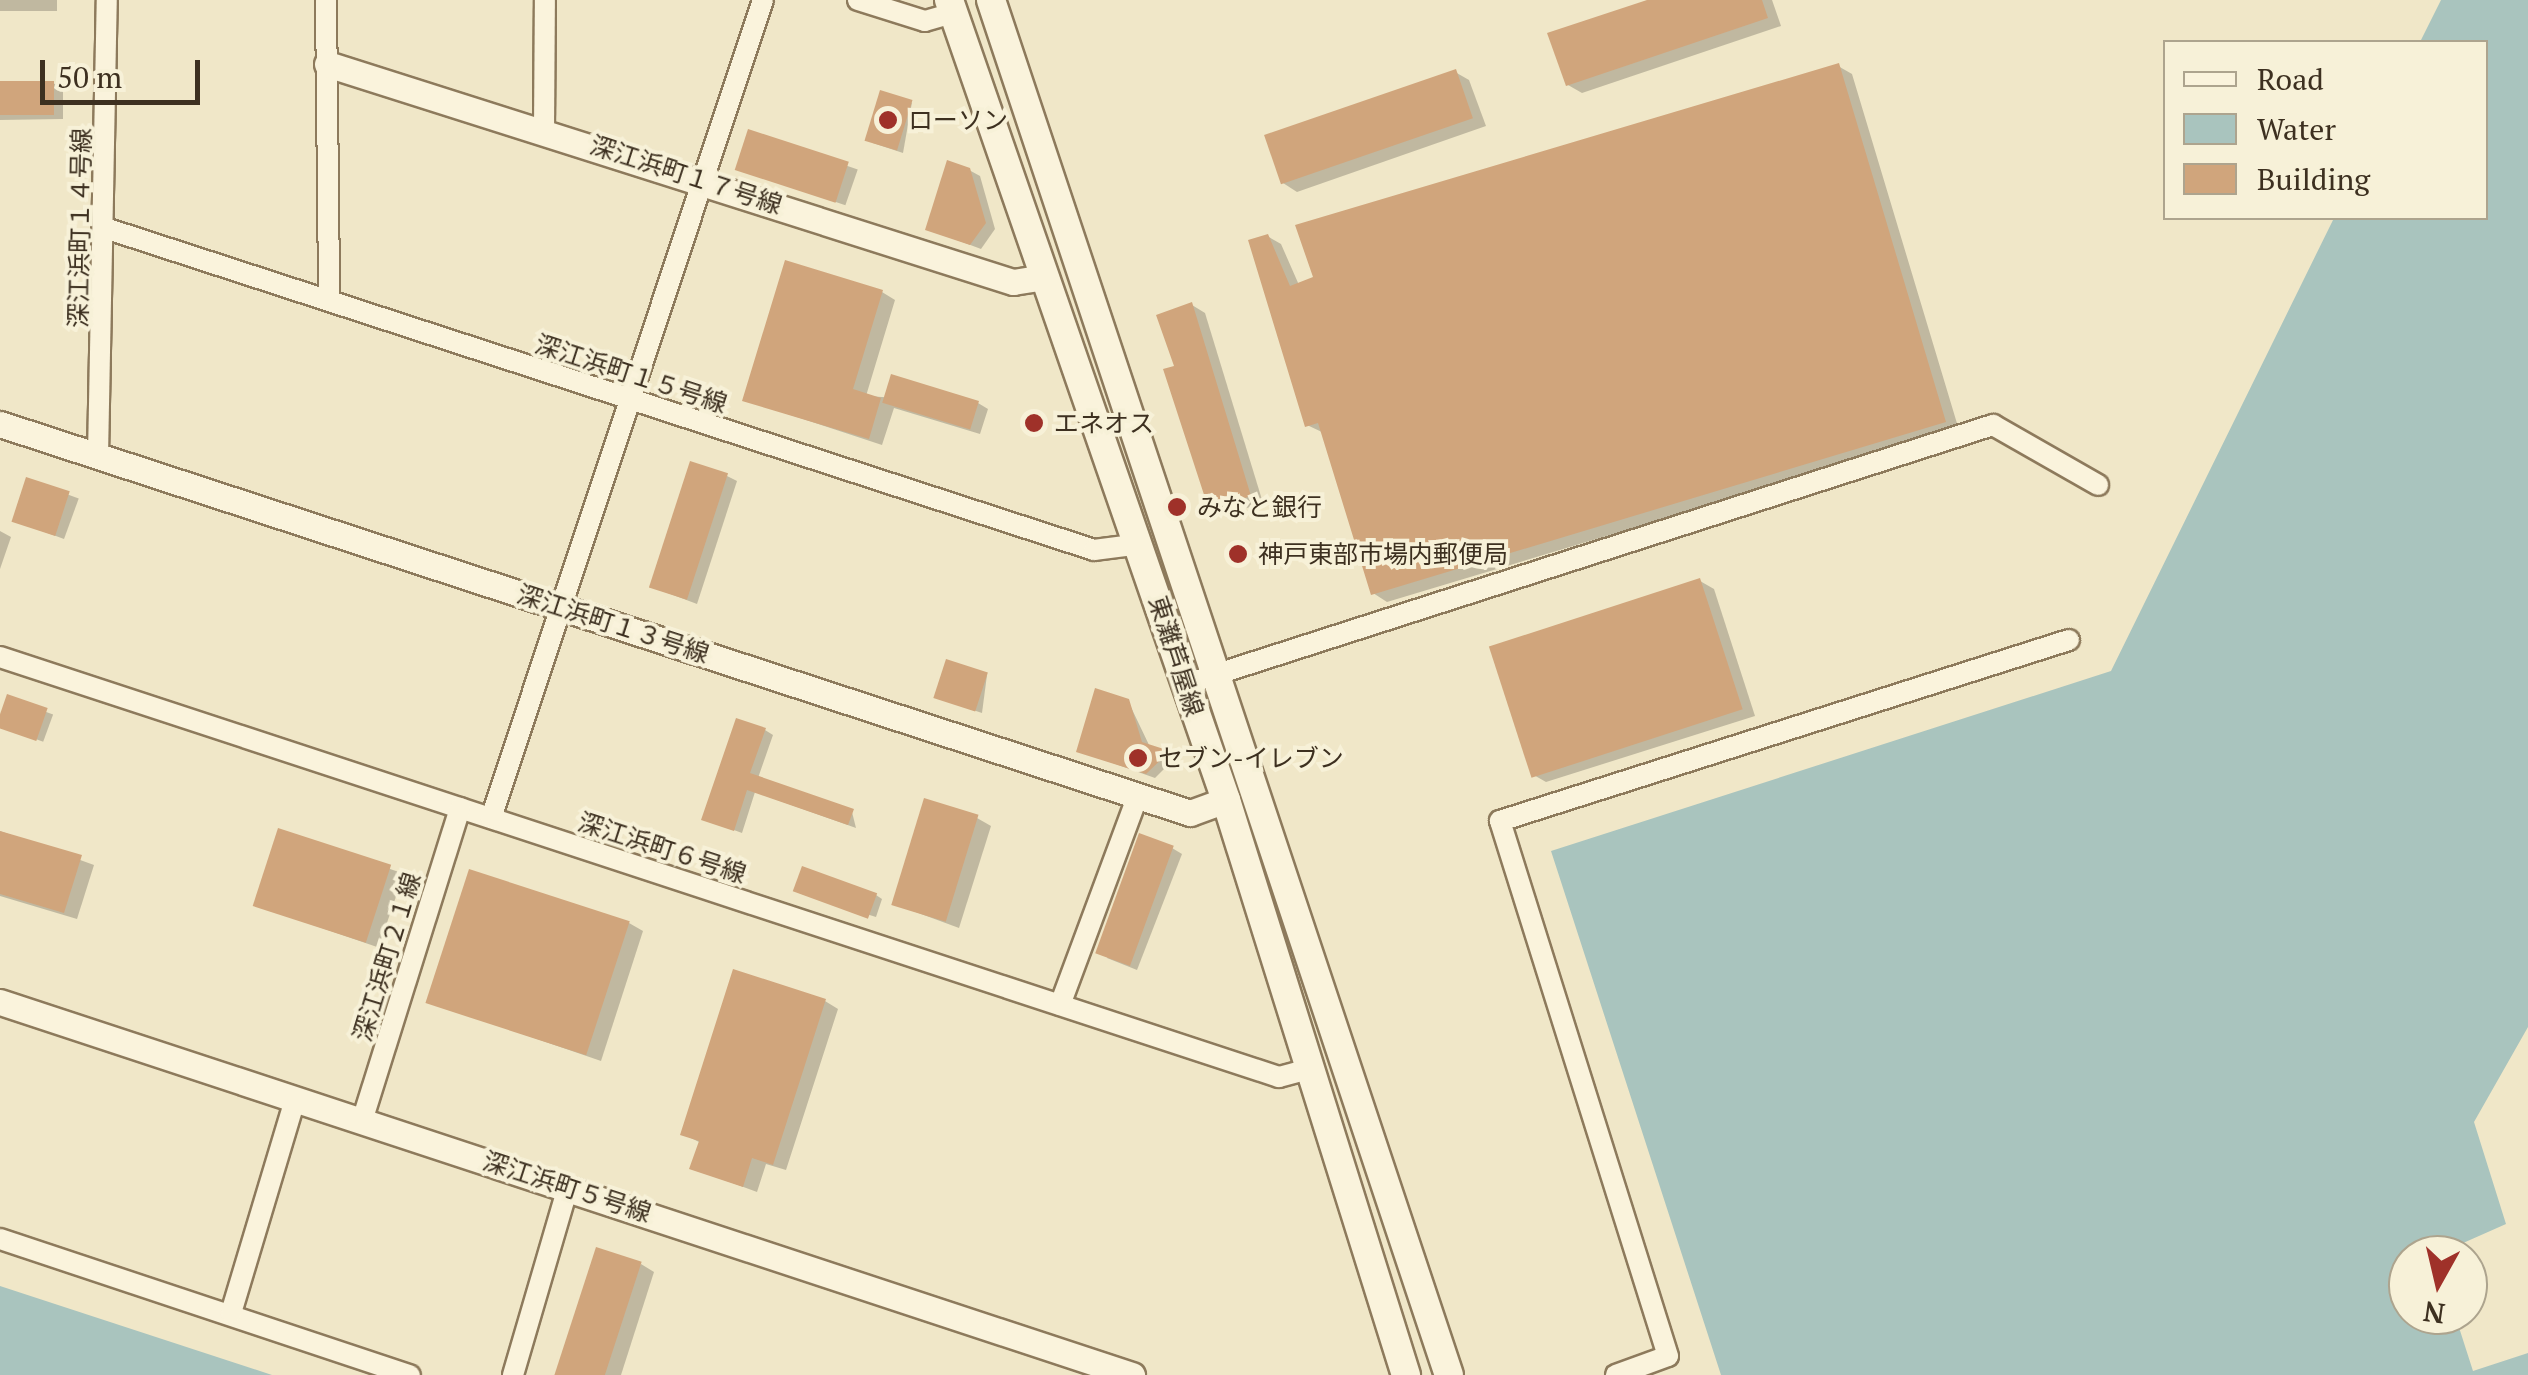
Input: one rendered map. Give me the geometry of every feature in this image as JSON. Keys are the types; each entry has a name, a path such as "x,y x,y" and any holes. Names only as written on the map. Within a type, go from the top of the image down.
{"main road":[{"name":"東灘芦屋線","path":"992,0 1222,673 1448,1375"},
{"name":"東灘芦屋線","path":"951,7 1141,544 1184,685 1226,800 1406,1375"}],"street":[{"name":"深江浜町１４号線","path":"98,456 108,229 107,0"},
{"path":"326,0 329,297"},
{"path":"544,130 545,0"},
{"path":"490,818 763,0"},
{"path":"858,0 925,21 951,7"},
{"name":"深江浜町１７号線","path":"327,64 1014,282 1044,277"},
{"name":"深江浜町１５号線","path":"108,229 329,297 630,402 1094,550 1141,544"},
{"name":"深江浜町１３号線","path":"0,424 1190,813 1226,800"},
{"path":"1184,685 1993,426 2098,485"},
{"path":"1616,1375 1668,1356 1500,820 2069,640"},
{"name":"深江浜町６号線","path":"0,657 1279,1077 1309,1069"},
{"path":"1060,1006 1138,795"},
{"name":"深江浜町２１線","path":"362,1122 460,808"},
{"name":"深江浜町５号線","path":"0,1002 1132,1375"},
{"path":"232,1312 295,1100"},
{"path":"513,1375 568,1187"},
{"path":"0,1239 232,1312 410,1375"}],"water":[{"path":"2441,0 2528,0 2528,1027 2474,1122 2506,1224 2481,1235 2388,1235 2388,1335 2461,1335 2473,1371 2528,1353 2528,1375 1721,1375 1551,851 2111,671 2333,220 2488,220 2488,40 2421,40"},
{"path":"0,1286 272,1375 0,1375"}],"building":[{"path":"1647,0 1762,0 1768,18 1566,86 1547,33"},
{"path":"1839,63 1946,422 1371,595 1318,423 1305,427 1248,240 1268,234 1290,286 1313,277 1295,225"},
{"path":"1456,69 1473,118 1281,184 1264,135"},
{"path":"0,81 54,81 54,115 0,115"},
{"name":"ローソン","path":"880,90 913,100 897,151 865,141"},
{"path":"748,129 849,162 836,203 735,170"},
{"path":"947,160 970,168 986,223 970,245 925,230"},
{"path":"785,260 883,290 853,389 881,398 869,439 742,401"},
{"path":"1192,302 1251,496 1209,510 1163,369 1174,366 1156,315"},
{"path":"891,374 979,401 970,430 882,403"},
{"path":"690,461 728,473 687,600 649,587"},
{"path":"26,477 70,491 55,536 11,522"},
{"path":"1700,578 1743,709 1532,778 1489,647"},
{"path":"946,659 988,673 975,712 933,698"},
{"path":"1095,688 1129,699 1142,742 1170,751 1146,774 1076,752"},
{"path":"7,694 48,708 36,741 0,729"},
{"path":"736,718 766,728 750,773 854,809 848,825 747,790 734,831 701,820"},
{"path":"924,798 979,815 946,922 891,905"},
{"path":"278,828 391,865 366,943 253,906"},
{"path":"0,831 82,855 64,913 0,894"},
{"path":"1139,833 1174,846 1130,966 1095,953"},
{"path":"802,866 877,893 868,919 793,891"},
{"path":"469,869 630,921 586,1055 425,1003"},
{"path":"733,969 826,999 773,1165 752,1158 743,1187 689,1169 699,1141 680,1135"},
{"path":"596,1247 642,1262 605,1375 554,1375"}],"place":[{"name":"ローソン","path":"888,120"},
{"name":"エネオス","path":"1034,423"},
{"name":"みなと銀行","path":"1177,507"},
{"name":"神戸東部市場内郵便局","path":"1238,554"},
{"name":"セブン-イレブン","path":"1138,758"}]}
